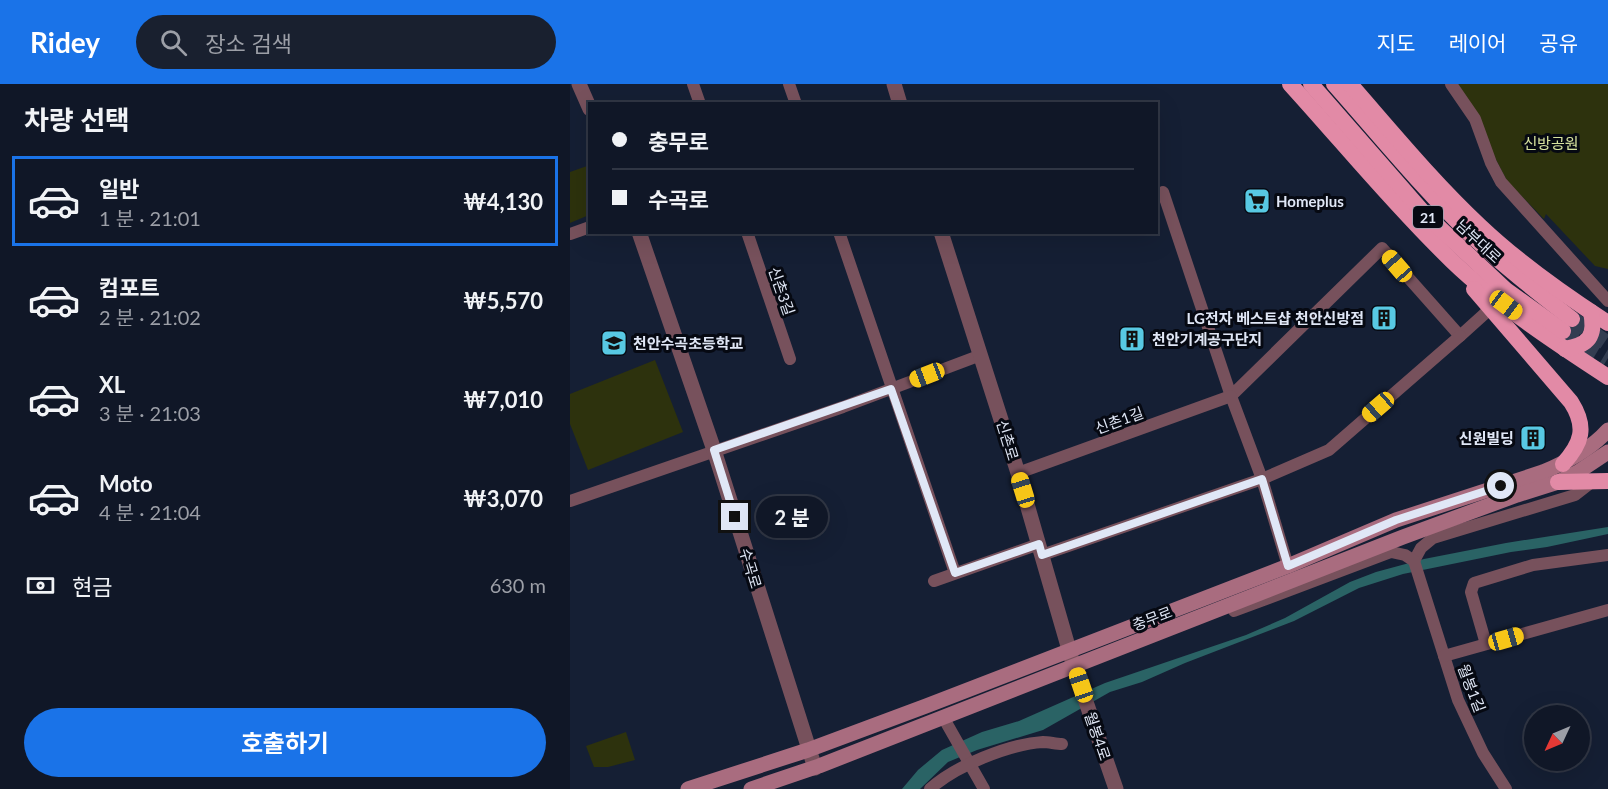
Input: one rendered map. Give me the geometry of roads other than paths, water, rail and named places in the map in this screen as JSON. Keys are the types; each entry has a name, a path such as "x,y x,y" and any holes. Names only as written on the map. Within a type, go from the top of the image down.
{"highway":[{"path":"1290,84 1445,255 1571,402 1577,411 1581,432 1573,453 1563,464"},
{"name":"남부대로","path":"1311,84 1422,211 1444,232 1506,290 1568,325 1436,199 1334,84"},
{"path":"1350,84 1439,186 1480,226 1519,261 1608,323"},
{"path":"1445,255 1489,292 1565,349 1608,377"},
{"path":"1565,349 1581,346 1589,339 1594,329 1591,312"},
{"path":"1558,482 1601,481"}],"main road":[{"name":"충무로","path":"688,789 808,750 1288,566 1396,520 1543,472 1563,464 1608,430"},
{"name":"충무로","path":"751,789 814,768 1403,537 1558,482 1608,452"}],"street":[{"path":"579,84 588,104"},
{"path":"693,84 698,102"},
{"path":"789,84 795,102"},
{"path":"894,84 899,102"},
{"path":"1452,84 1475,119 1491,163 1501,182 1607,297"},
{"path":"1163,192 1231,396 1262,479 1288,566"},
{"path":"570,234 588,228"},
{"name":"수곡로","path":"640,234 714,450 814,768"},
{"name":"신촌3길","path":"748,234 790,359"},
{"path":"840,234 955,573"},
{"name":"신촌로","path":"942,234 1018,473 1070,649"},
{"name":"신촌1길","path":"1018,473 1231,396 1382,248 1460,336"},
{"path":"934,580 1041,549 1262,479 1329,450 1491,308"},
{"path":"570,501 891,389 981,355"},
{"path":"1180,625 1204,621 1259,602 1391,552 1405,555 1413,561 1421,548 1433,538 1575,495 1601,481"},
{"path":"1486,644 1471,592 1474,583 1533,565 1608,555"},
{"name":"월봉1길","path":"1413,561 1463,711 1483,753 1506,789"},
{"path":"1444,656 1608,610"},
{"name":"월봉4로","path":"1070,649 1116,789"},
{"path":"943,717 984,789"},
{"path":"930,789 967,760 1025,745 1044,742 1062,744"}],"tunnel":[{"path":"1572,319 1608,344"},
{"path":"1563,331 1608,358"}],"place":[{"name":"Homeplus","path":"1257,201"},
{"name":"LG전자 베스트샵 천안신방점","path":"1384,318"},
{"name":"천안기계공구단지","path":"1132,339"},
{"name":"천안수곡초등학교","path":"614,343"},
{"name":"신원빌딩","path":"1533,438"}],"park label":[{"name":"신방공원","path":"1551,143"}]}
